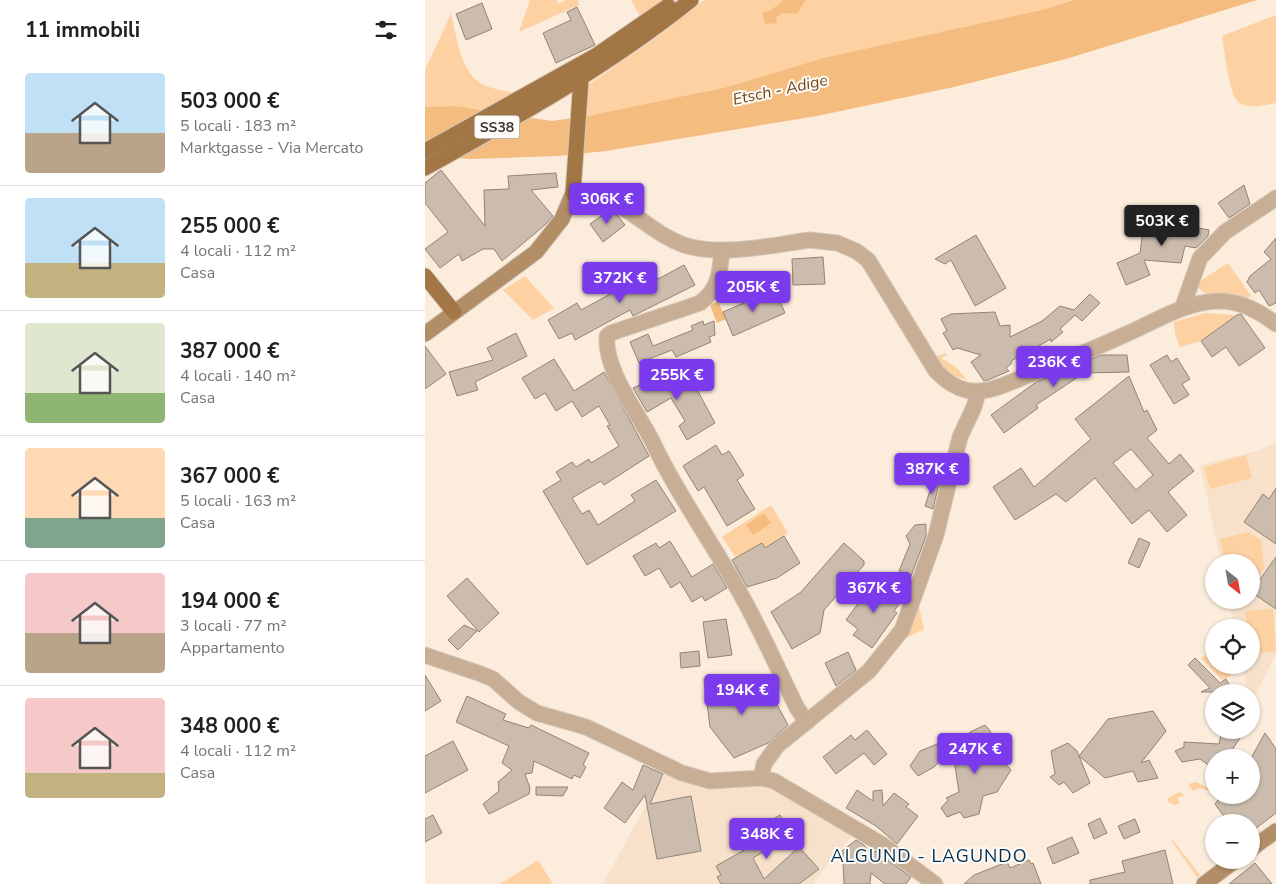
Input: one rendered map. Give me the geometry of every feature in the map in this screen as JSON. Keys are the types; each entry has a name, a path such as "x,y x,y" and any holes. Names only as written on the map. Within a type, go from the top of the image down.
{"main road":[{"name":"SS38","path":"425,151 597,55 677,0"},
{"name":"SS38","path":"425,168 576,85 655,29 691,0"},
{"path":"425,334 544,244 562,219 573,193 576,176 576,85"},
{"path":"425,276 454,312"},
{"path":"1260,843 1276,831"},
{"path":"1205,884 1224,869"}],"street":[{"path":"573,193 617,205 658,233 683,244 722,250 825,240 856,251 868,260 936,371 946,382 978,393 990,391 1108,342 1183,306 1217,301 1234,303 1264,315 1276,324"},
{"path":"1183,306 1200,258 1225,232 1276,198"},
{"path":"722,250 720,274 708,297 700,303 611,333 607,336 607,341 612,363 625,396 683,500 745,601 797,708 807,722"},
{"path":"761,778 770,754 777,746 869,671 902,630 936,535 960,437 974,407 978,393"},
{"path":"426,656 457,664 493,679 519,702 537,713 586,727 682,773 710,782 761,778 780,784 867,835 935,884"}],"shaded area":[{"path":"530,0 557,0 558,4 566,0 578,0 579,5 519,32"},
{"path":"631,0 677,0 644,23"},
{"path":"704,0 1074,0 1045,9 823,58 727,87 587,116 586,97 588,85 664,32"},
{"path":"451,14 461,53 469,71 482,84 513,93 481,110 455,106 425,107 425,70"},
{"path":"1276,15 1276,103 1258,106 1241,104 1233,93 1230,84 1222,36"},
{"path":"1228,263 1251,296 1246,299 1214,297 1198,287 1200,281"},
{"path":"525,276 554,308 533,320 503,290"},
{"path":"1205,313 1237,315 1201,341 1180,347 1175,334 1174,322"},
{"path":"945,353 947,355 941,358 957,368 967,380 946,373 935,360 936,357"},
{"path":"1276,441 1276,653 1260,686 1260,684 1246,684 1244,674 1260,674 1260,619 1233,619 1231,609 1260,609 1260,554 1219,554 1200,465 1260,450"},
{"path":"1246,455 1252,478 1210,489 1204,467"},
{"path":"771,505 788,533 765,548 762,543 736,558 722,537"},
{"path":"1248,532 1261,540 1264,568 1260,574 1260,554 1223,554 1220,539"},
{"path":"917,598 924,629 908,637 904,633"},
{"path":"1273,609 1276,651 1260,653 1260,619 1246,619 1245,611"},
{"path":"1216,674 1234,674 1222,680"},
{"path":"666,773 719,789 752,786 779,791 854,834 834,856 813,884 603,884 648,801"},
{"path":"1196,782 1205,786 1205,790 1200,788 1193,791 1188,784"},
{"path":"1179,792 1185,795 1177,798 1180,803 1175,805 1168,802 1168,798"},
{"path":"1172,839 1200,875 1197,877"},
{"path":"538,860 553,884 500,884"}],"water":[{"path":"784,0 806,0 797,13 782,13 776,18 777,23 767,24 764,21 763,12 770,11"},
{"name":"Etsch - Adige","path":"1074,0 1257,0 1066,59 954,87 817,116 606,151 557,156 471,159 425,156 425,107 455,106 552,121 587,116 727,87 823,58 1045,9"},
{"path":"718,301 726,319 717,323 710,305"},
{"path":"764,513 771,523 753,535 746,525"}],"building":[{"path":"482,3 492,29 466,40 456,14"},
{"path":"577,7 595,45 556,63 543,33 571,20 567,12"},
{"path":"441,170 485,226 484,190 509,189 508,176 556,173 558,187 531,190 553,216 502,261 494,249 483,249 462,261 459,254 440,268 425,249 448,232 425,203 425,183"},
{"path":"1244,185 1250,204 1229,218 1218,203"},
{"path":"608,211 618,216 625,225 603,242 590,224"},
{"path":"1169,220 1195,221 1194,227 1209,230 1208,236 1196,248 1185,246 1181,263 1144,260 1150,275 1126,285 1117,263 1140,253 1144,222 1168,225"},
{"path":"976,235 1006,288 975,306 951,260 945,264 935,259"},
{"path":"1276,238 1276,303 1269,306 1259,290 1255,293 1247,282 1250,276 1271,259 1264,252"},
{"path":"823,257 825,284 793,285 792,259"},
{"path":"684,265 695,285 633,316 630,310 575,340 572,333 559,339 548,320 577,303 581,310 627,285 629,291 656,276 658,279"},
{"path":"776,292 785,313 733,336 723,312 760,296 761,299"},
{"path":"1090,294 1100,303 1082,321 1075,315 1060,329 1063,332 1051,342 1051,339 1011,361 1012,363 1006,368 1009,371 988,380 984,381 971,362 981,355 957,348 953,350 943,333 947,331 941,319 951,314 995,312 1000,326 1010,325 1010,337 1042,321 1060,306 1074,310"},
{"path":"1241,314 1265,348 1239,366 1226,347 1212,357 1201,341"},
{"path":"703,321 704,325 714,321 715,335 709,337 711,342 676,357 672,350 639,363 630,342 648,334 653,346 693,330 691,326"},
{"path":"516,333 527,356 475,382 478,390 457,396 449,372 493,360 487,348"},
{"path":"425,346 446,374 425,389"},
{"path":"1101,355 1127,355 1129,372 1084,373 1036,405 1038,408 1004,433 991,415 1036,382"},
{"path":"1167,355 1171,362 1177,358 1190,379 1182,384 1189,395 1174,404 1150,365"},
{"path":"554,359 574,391 604,372 649,456 604,485 601,481 572,498 582,514 589,510 598,525 635,501 631,495 656,480 676,511 587,565 543,491 561,480 556,472 572,462 576,467 589,459 591,463 619,446 607,426 610,425 599,406 582,417 572,401 556,411 545,393 535,399 522,378"},
{"path":"677,368 686,381 694,384 715,423 687,440 679,426 685,421 671,398 647,412 633,388"},
{"path":"1129,376 1144,412 1147,410 1157,430 1147,438 1169,464 1180,454 1194,471 1168,492 1187,515 1167,532 1149,510 1132,524 1095,478 1066,502 1056,494 1015,520 993,487 1021,468 1034,487 1091,439 1075,419","holes":["1131,449 1153,475 1136,490 1113,463"]},
{"path":"716,445 722,455 729,451 744,475 737,480 755,509 727,526 704,487 698,491 683,466"},
{"path":"933,481 939,483 933,509 925,506"},
{"path":"1276,488 1276,544 1244,522 1263,494 1269,499"},
{"path":"926,524 926,536 911,576 899,571 910,544 906,536 915,525"},
{"path":"784,536 800,563 777,578 747,587 732,560 762,543 765,548"},
{"path":"1139,538 1150,543 1139,568 1128,563"},
{"path":"670,541 692,577 713,564 727,588 705,601 702,596 692,602 680,582 671,588 659,568 645,576 633,556 656,543 659,548"},
{"path":"844,543 864,561 864,565 824,610 820,633 792,649 771,612 801,592"},
{"path":"1276,557 1276,609 1260,598 1260,579"},
{"path":"467,578 499,613 479,632 447,596"},
{"path":"875,580 902,600 894,611 897,613 872,648 853,635 858,629 846,620"},
{"path":"726,619 732,655 708,658 703,622"},
{"path":"464,625 477,631 458,650 448,640"},
{"path":"699,651 700,666 681,668 680,653"},
{"path":"848,652 856,670 836,686 825,663"},
{"path":"1195,658 1205,668 1205,674 1211,674 1220,683 1226,679 1229,684 1206,684 1188,665"},
{"path":"425,675 441,701 425,711"},
{"path":"736,676 739,699 761,688 769,690 788,725 768,743 734,758 710,727 704,679"},
{"path":"467,696 506,714 503,720 529,728 531,725 589,753 583,765 586,767 580,778 574,775 572,779 534,761 532,773 525,774 530,788 529,794 489,814 483,804 499,791 498,782 512,770 502,763 509,746 456,722"},
{"path":"1153,711 1166,731 1141,763 1149,760 1158,778 1138,782 1133,771 1105,778 1079,756 1108,719"},
{"path":"985,725 991,732 981,745 992,750 1011,770 997,792 983,796 979,814 964,818 960,812 947,817 941,808 948,800 946,798 959,792 953,753 970,732"},
{"path":"867,730 887,754 874,765 864,753 836,774 823,757 851,735 855,740"},
{"path":"1265,733 1276,749 1276,813 1260,825 1260,814 1222,814 1215,804 1260,804 1260,749 1256,749"},
{"path":"1220,739 1239,739 1233,749 1205,749 1205,763 1200,759 1182,762 1175,751 1184,747 1184,742 1219,744"},
{"path":"453,741 468,770 425,793 425,756"},
{"path":"1068,743 1077,751 1090,783 1073,793 1064,782 1059,785 1050,777 1055,774 1051,751"},
{"path":"937,744 945,756 934,767 918,776 910,766 920,751"},
{"path":"643,765 663,774 650,804 691,796 701,851 657,859 645,795 625,823 604,808 622,782 633,790"},
{"path":"536,787 568,787 563,796 536,795"},
{"path":"857,790 873,801 873,791 882,790 883,806 894,793 909,804 906,807 918,816 897,844 876,826 846,808"},
{"path":"433,815 442,833 425,842 425,819"},
{"path":"780,815 792,835 753,858 764,879 799,847 819,869 799,884 721,884 717,877 721,875 716,866 748,848 743,840 771,823 770,821"},
{"path":"1100,818 1107,833 1094,839 1088,824"},
{"path":"1135,819 1140,832 1124,839 1118,826"},
{"path":"1072,837 1079,853 1053,864 1047,848"},
{"path":"856,840 864,845 872,855 875,851 911,877 906,884 885,884 871,873 870,884 844,884 843,863 840,856 844,853 842,851"},
{"path":"1165,850 1173,884 1090,884 1090,880 1125,872 1122,861"},
{"path":"1029,860 1031,864 1033,863 1041,884 964,884 974,875 1007,862 1010,868"},
{"path":"1248,869 1260,869 1272,884 1229,884"}],"district":[{"name":"ALGUND - LAGUNDO","path":"929,856"}]}
